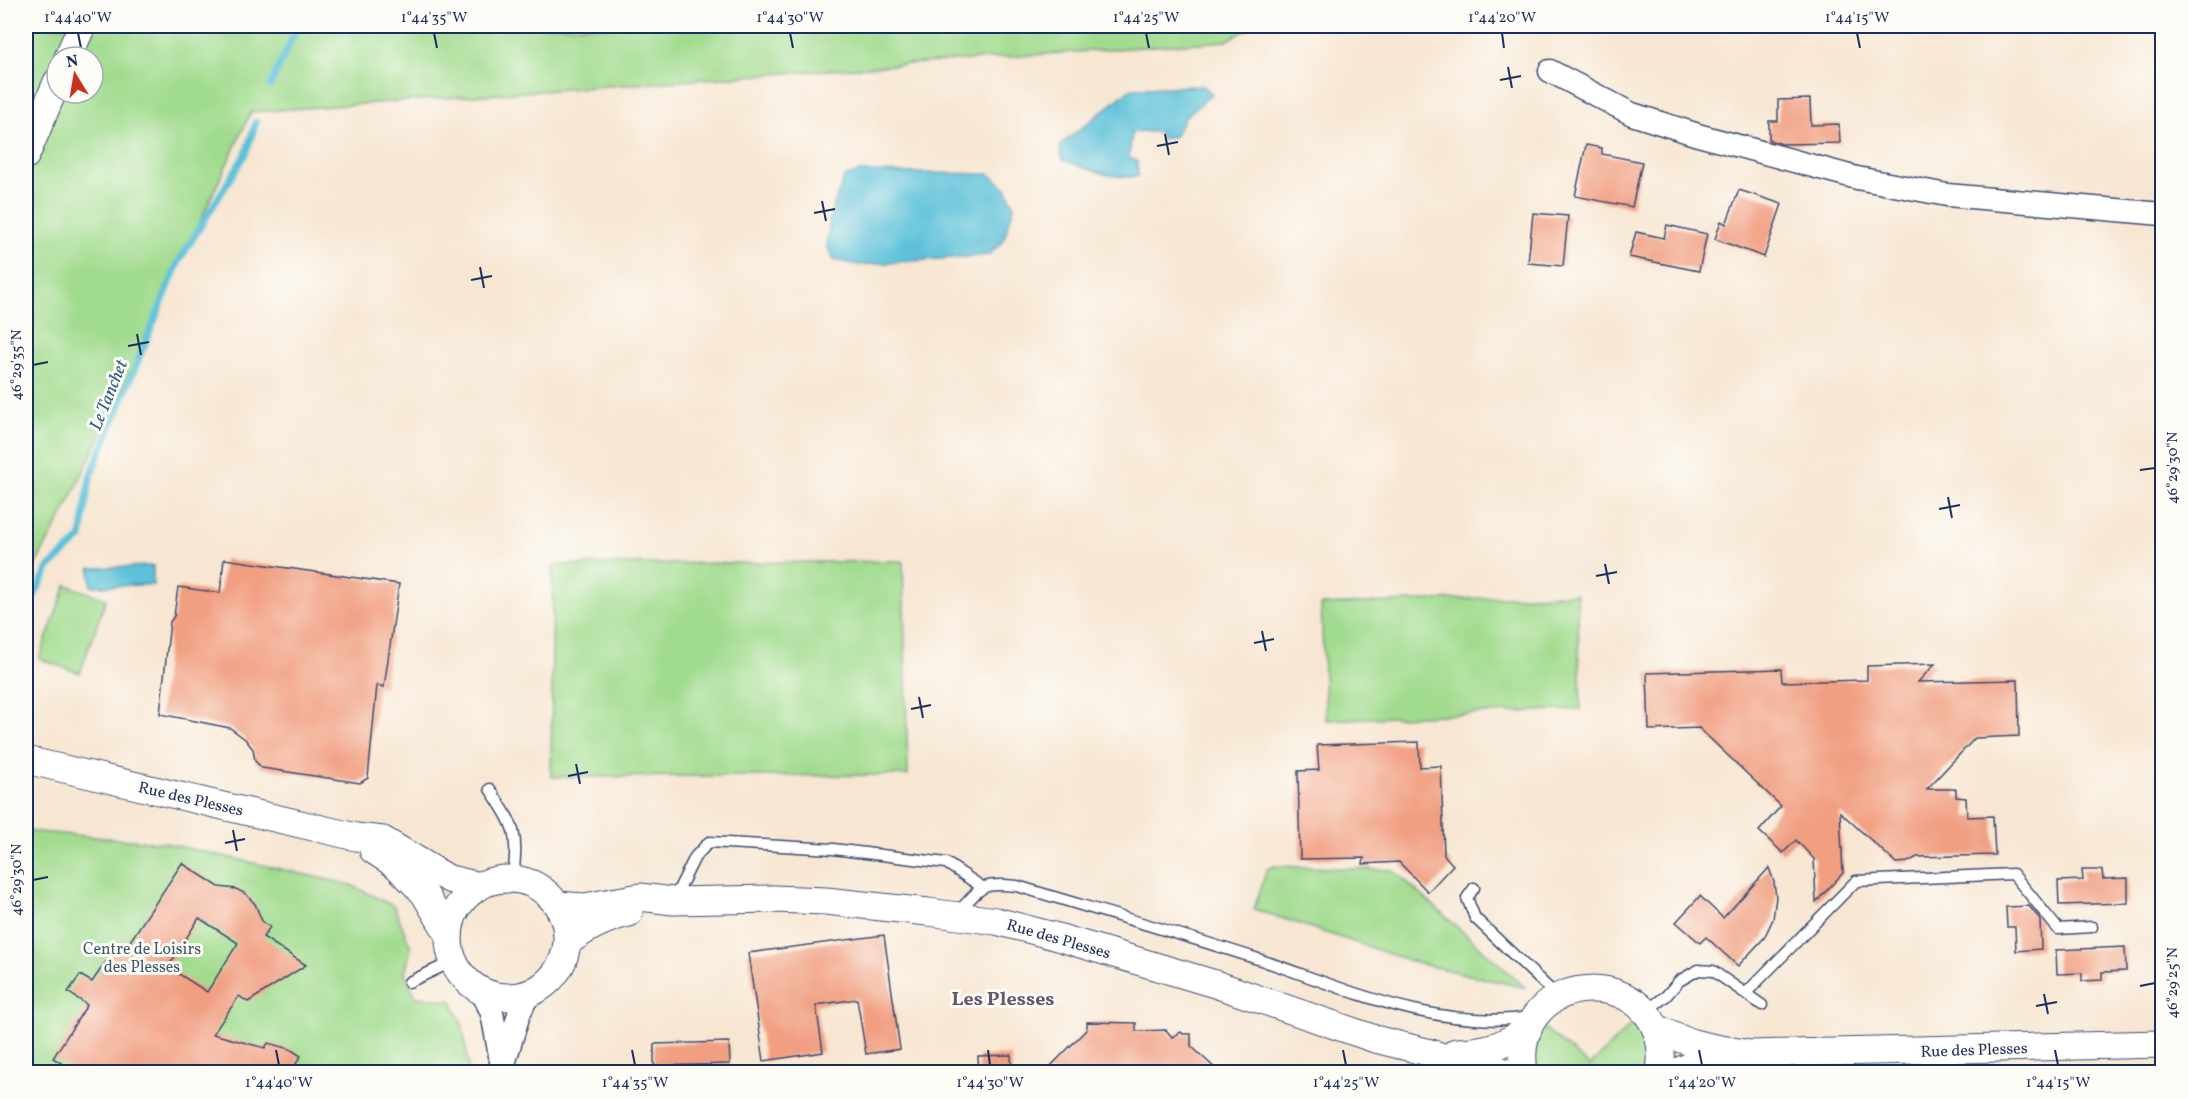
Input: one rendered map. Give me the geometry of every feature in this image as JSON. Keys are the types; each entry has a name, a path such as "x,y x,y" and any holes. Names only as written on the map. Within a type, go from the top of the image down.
{"street":[{"path":"73,45 82,26"},
{"path":"1550,71 1632,114 1698,135 1857,178 1947,195 2163,214"},
{"path":"26,155 47,105"},
{"name":"Rue des Plesses","path":"26,760 356,837 383,840 449,879 480,886"},
{"name":"Rue des Plesses","path":"356,837 396,865 415,883 431,903 451,948"},
{"path":"513,879 526,881 538,887 557,905 566,923 567,943 559,968 541,987 529,993 509,997 490,994 465,978 451,948 453,915 458,906 480,886 496,880 513,879"},
{"name":"Rue des Plesses","path":"557,905 584,907 640,897 674,900 795,900 996,921 1215,984 1375,1040 1431,1053 1461,1063 1488,1066 1504,1072"},
{"name":"Rue des Plesses","path":"567,943 578,934 604,920 674,900"},
{"name":"Rue des Plesses","path":"1431,1053 1477,1052 1492,1048 1531,1023 1545,1006 1558,996 1588,988 1619,993 1633,1001 1650,1020 1671,1037 1700,1046 1750,1054"},
{"path":"481,990 492,1013 503,1071"},
{"path":"503,1071 519,1014 529,993"},
{"path":"1650,1020 1661,1049 1660,1072"},
{"path":"1524,1072 1522,1050 1531,1023"},
{"name":"Rue des Plesses","path":"1676,1072 1701,1062 1750,1054 2163,1044"}],"lane":[{"path":"490,789 512,824 515,835 513,879"},
{"path":"674,900 696,857 709,842 833,849 946,863 982,887"},
{"path":"1746,993 1856,881 2013,874 2058,928 2092,927"},
{"path":"955,915 982,887 998,884 1017,886 1211,945 1395,1007 1478,1021 1531,1023"},
{"path":"1474,888 1467,898 1475,918 1558,996"},
{"path":"409,982 451,948"},
{"path":"1650,1020 1679,981 1698,970 1713,971 1762,1005"}],"green space":[{"path":"26,26 1254,26 1226,41 251,112 66,509 26,582"},
{"path":"903,561 908,775 551,777 553,565"},
{"path":"66,585 106,599 80,673 39,659"},
{"path":"1577,594 1581,709 1326,720 1321,605"},
{"name":"Centre de Loisirs des Plesses","path":"26,831 165,843 351,885 394,906 411,948 405,973 416,997 452,1001 463,1027 469,1072 26,1072"},
{"path":"1274,866 1393,870 1526,988 1417,963 1254,909 1267,869"},
{"path":"1638,1017 1647,1031 1651,1072 1532,1072 1539,1024 1590,1066"}],"water":[{"path":"1204,86 1212,94 1185,117 1175,136 1161,139 1160,133 1141,131 1132,133 1129,158 1137,161 1138,176 1109,175 1062,159 1060,145 1132,88"},
{"path":"859,172 989,174 1006,188 1014,207 1003,241 989,255 860,265 834,260 827,246 830,216 844,177"},
{"path":"153,566 153,585 91,586 90,568"}],"building":[{"path":"1810,99 1811,125 1839,124 1840,143 1782,144 1769,140 1769,121 1778,121 1778,100"},
{"path":"1586,145 1602,148 1602,154 1642,162 1632,207 1575,196"},
{"path":"1739,190 1782,204 1764,257 1715,239 1721,221 1726,224"},
{"path":"1533,213 1568,216 1563,266 1528,263"},
{"path":"1667,225 1707,234 1699,271 1629,257 1636,232 1664,238"},
{"path":"224,559 399,584 384,687 377,685 368,778 360,783 262,768 255,761 253,749 245,739 230,728 160,714 170,622 174,616 178,587 220,593"},
{"path":"1935,664 1918,682 2018,680 2019,736 1975,738 1927,789 1956,789 1956,797 1966,798 1967,817 1993,816 1995,855 1917,857 1908,862 1896,863 1840,812 1843,873 1816,902 1814,859 1796,840 1783,853 1759,831 1781,806 1699,728 1649,730 1647,673 1781,669 1782,682 1867,680 1867,666"},
{"path":"1419,742 1420,767 1441,766 1444,855 1453,865 1428,892 1399,862 1363,864 1364,858 1300,859 1298,771 1319,770 1317,745"},
{"path":"182,863 219,887 236,889 246,894 255,904 262,921 270,927 263,937 306,965 248,1002 239,996 213,1034 265,1048 268,1043 290,1049 301,1056 291,1072 75,1072 53,1058 87,1005 68,992 80,975 92,982 120,941 127,946","holes":["199,918 238,943 207,992 168,967"]},
{"path":"1769,868 1776,897 1773,919 1764,938 1738,966 1706,937 1700,943 1676,922 1700,896 1723,918"},
{"path":"2082,870 2102,870 2103,879 2128,878 2128,903 2059,905 2058,881 2083,880"},
{"path":"2029,906 2040,919 2041,949 2016,951 2015,927 2007,927 2006,907"},
{"path":"884,935 900,1049 866,1054 857,999 816,1005 823,1052 764,1061 748,953"},
{"path":"2125,947 2126,971 2102,972 2102,980 2082,981 2082,973 2057,974 2056,950"},
{"path":"1087,1022 1136,1023 1136,1031 1166,1030 1172,1037 1181,1032 1191,1034 1191,1046 1219,1072 1045,1072 1087,1029"},
{"path":"729,1042 730,1064 654,1066 654,1044"},
{"path":"1011,1055 1012,1072 979,1072 978,1056"}],"waterway":[{"name":"Le Tanchet","path":"270,86 298,26"},
{"name":"Le Tanchet","path":"26,612 49,567 81,538 90,477 179,261 246,153 256,122"}],"district":[{"name":"Les Plesses","path":"1003,998"}]}
